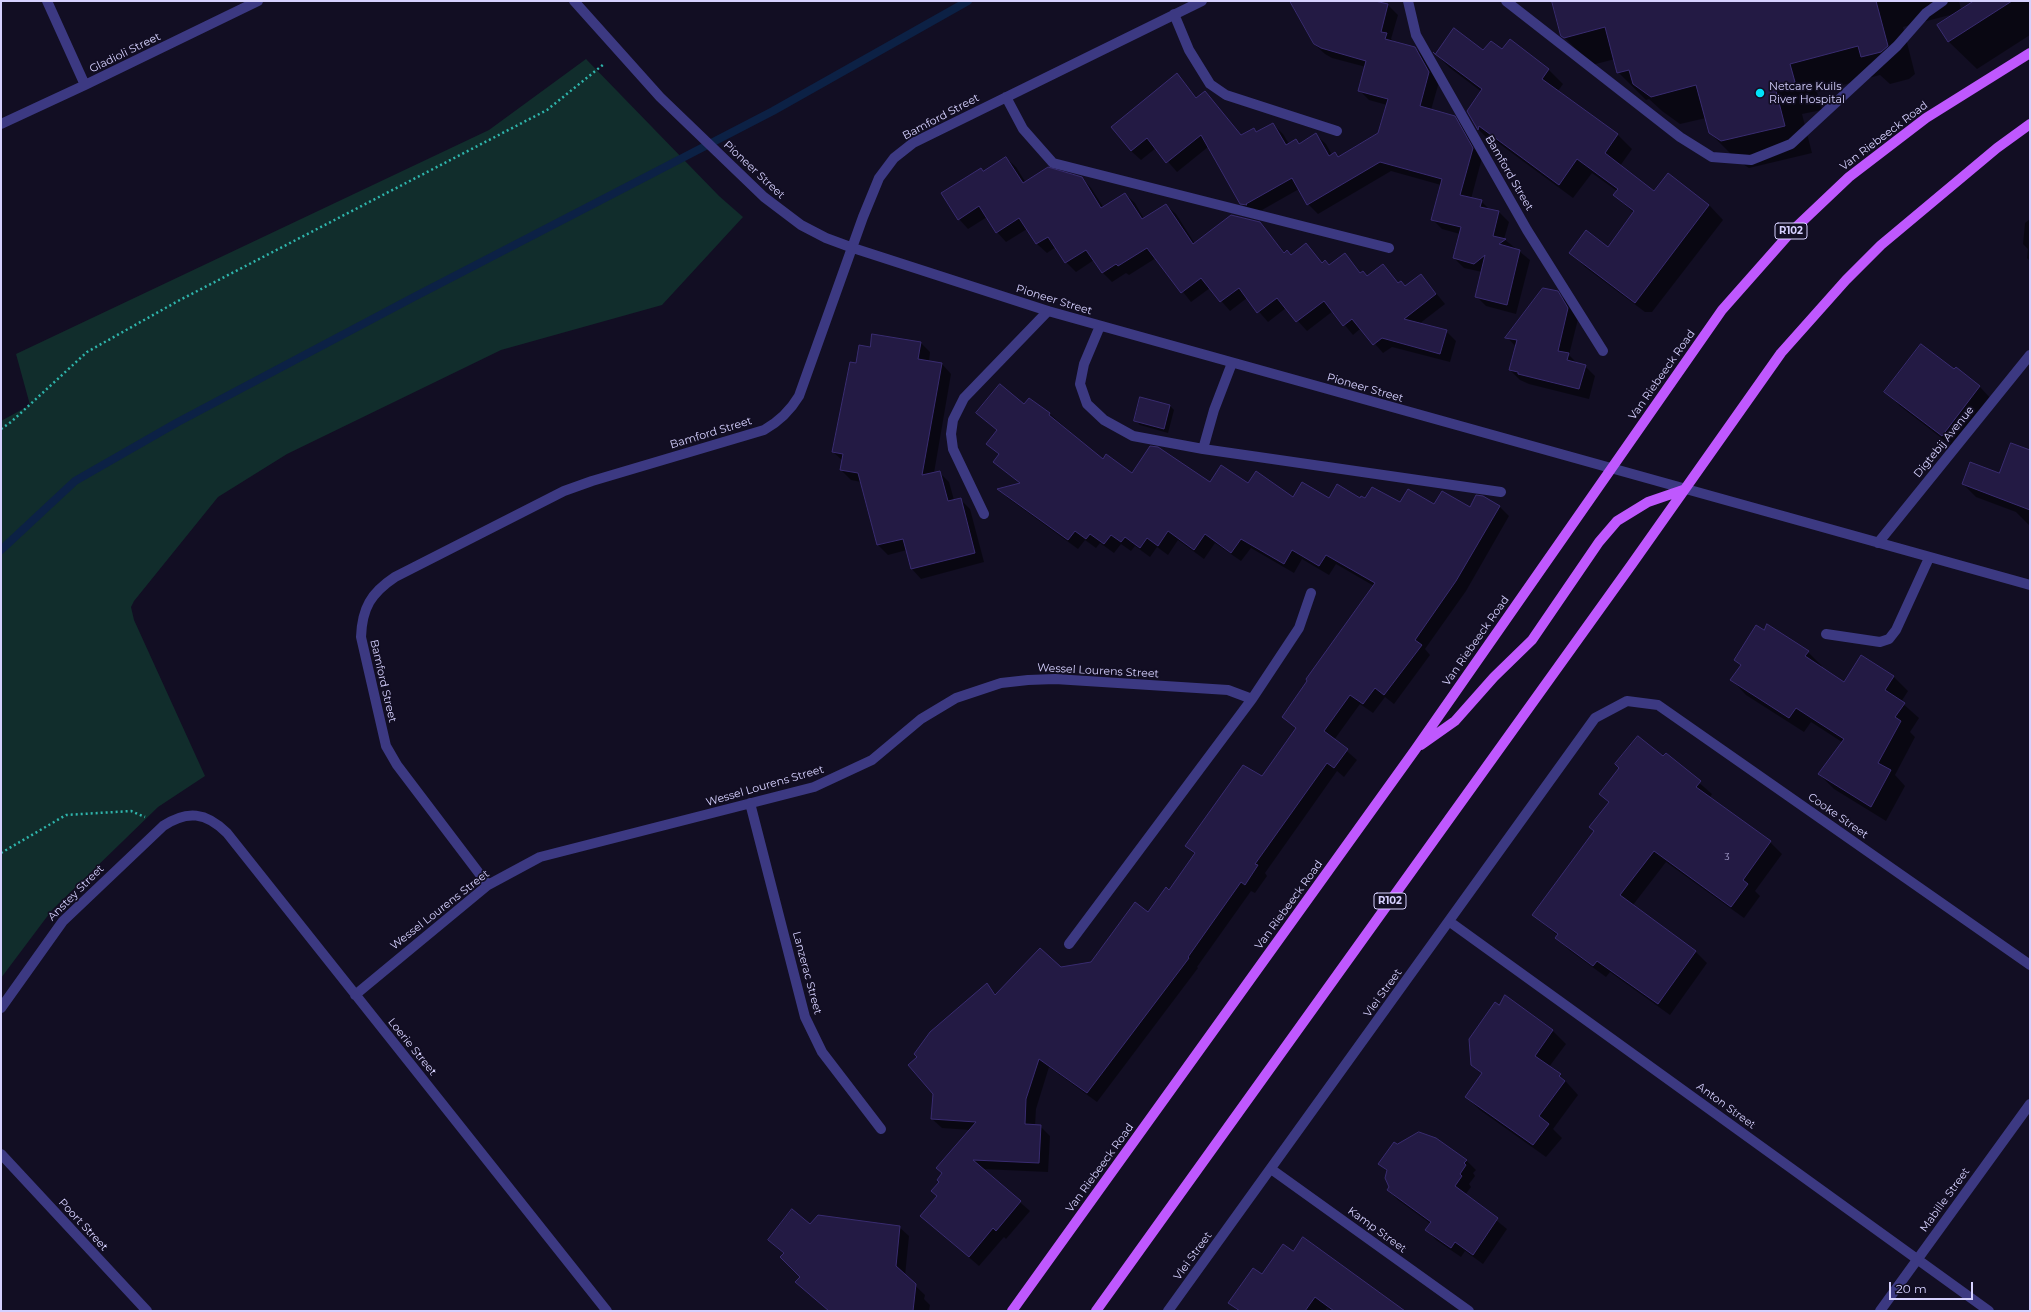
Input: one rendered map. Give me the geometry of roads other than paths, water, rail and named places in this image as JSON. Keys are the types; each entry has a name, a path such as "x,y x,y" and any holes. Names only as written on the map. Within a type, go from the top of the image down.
{"main road":[{"name":"Van Riebeeck Road","path":"1012,1311 1415,750 1722,310 1791,232 1849,177 1926,118 2030,53"},
{"name":"R102","path":"1096,1311 1632,564 1781,353 1846,280 1887,240 1997,148 2030,124"},
{"path":"1415,750 1455,721 1494,677 1532,640 1599,542 1617,521 1648,502 1683,490"}],"street":[{"path":"47,1 85,85"},
{"name":"Gladioli Street","path":"1,124 258,1"},
{"name":"Pioneer Street","path":"574,1 618,52 660,97 750,184 778,209 802,225 826,238 852,248 1048,311 1683,490"},
{"name":"Bamford Street","path":"488,885 397,765 386,746 361,637 361,622 372,596 382,586 395,577 564,492 592,482 764,430 774,424 792,407 799,396 852,248 880,178 894,158 913,143 1202,1"},
{"name":"Bamford Street","path":"1408,1 1416,35 1527,230 1603,351"},
{"path":"1506,1 1680,137 1712,157 1751,160 1791,144 1898,46 1926,13 1943,1"},
{"path":"1174,14 1189,50 1210,84 1226,95 1336,131"},
{"path":"1006,97 1023,129 1053,163 1389,248"},
{"path":"984,514 953,449 951,434 953,420 964,398 1048,311"},
{"path":"1100,326 1084,364 1080,384 1087,404 1104,420 1133,436 1203,449 1501,492"},
{"name":"Digtebij Avenue","path":"1878,543 2030,355"},
{"path":"1203,449 1214,410 1232,363"},
{"path":"1683,490 1718,498 1928,558 2030,585"},
{"path":"1826,634 1880,642 1889,639 1896,630 1928,558"},
{"path":"1069,944 1252,699 1299,628 1311,593"},
{"name":"Wessel Lourens Street","path":"355,995 488,885 540,857 814,787 847,773 872,760 921,719 938,708 969,693 1001,683 1055,679 1228,690 1252,699"},
{"name":"Vlei Street","path":"1168,1311 1450,922 1595,718 1627,701"},
{"name":"Cooke Street","path":"1627,701 1658,705 2030,965"},
{"name":"Lanzerac Street","path":"750,803 805,1017 822,1052 881,1129"},
{"name":"Anstey Street","path":"1,1008 63,921 163,826 174,818 187,815"},
{"name":"Loerie Street","path":"187,815 210,818 227,833 604,1308"},
{"name":"Anton Street","path":"1450,922 1989,1311"},
{"name":"Mabille Street","path":"1880,1311 2030,1104"},
{"name":"Poort Street","path":"1,1154 147,1311"},
{"name":"Kamp Street","path":"1271,1169 1469,1311"},
{"path":"593,1311 604,1308"}],"waterway":[{"path":"1,550 75,481 178,422 414,297 773,111 968,1"}],"place":[{"name":"Netcare Kuils River Hospital","path":"1760,93"}]}
